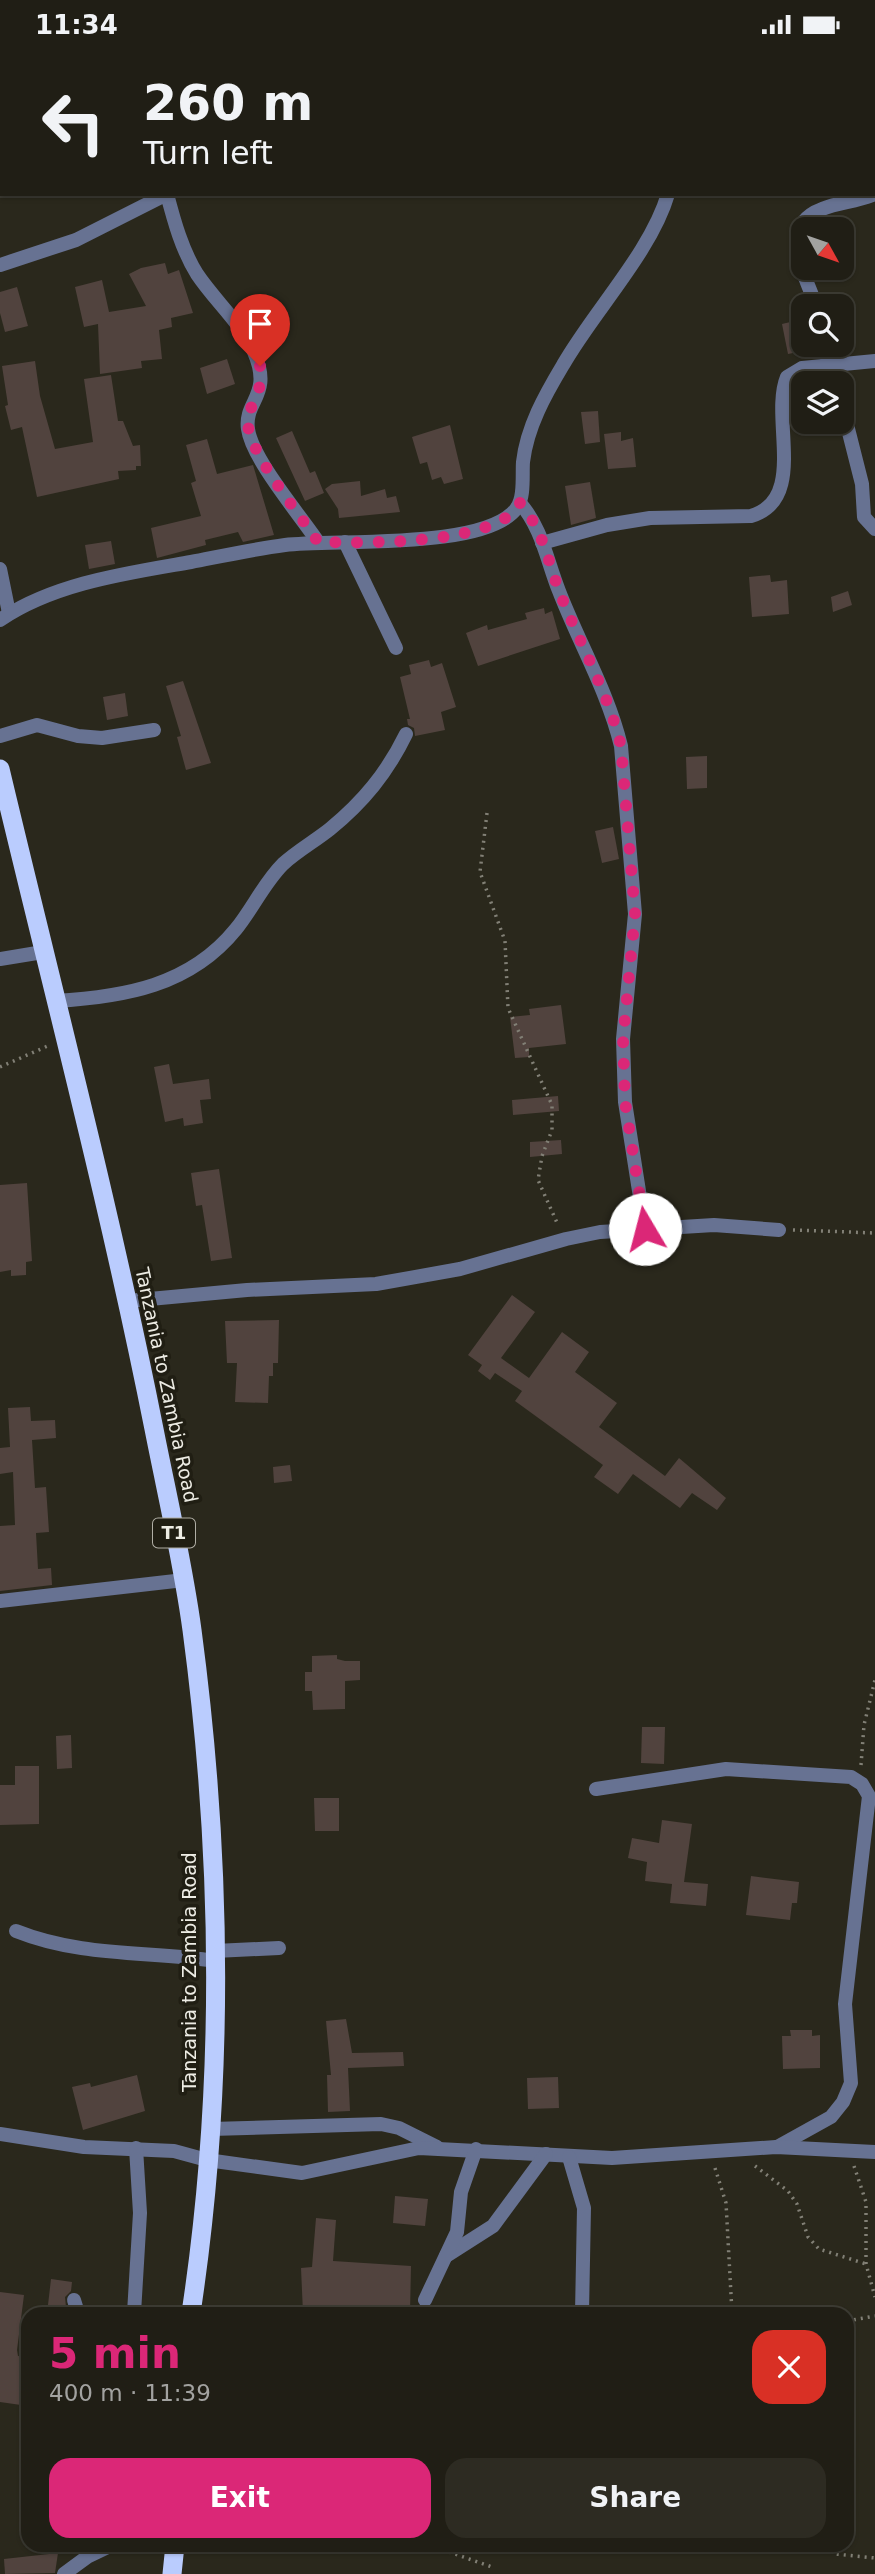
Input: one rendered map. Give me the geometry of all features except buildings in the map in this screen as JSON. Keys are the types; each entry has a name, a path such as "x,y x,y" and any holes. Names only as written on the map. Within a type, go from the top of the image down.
{"highway":[{"name":"Tanzania to Zambia Road","path":"0,768 6,819 43,952 128,1301 193,1634 215,1893 215,1956 211,2129 201,2242 192,2307"},
{"path":"172,2574 174,2552"}],"street":[{"path":"0,265 76,240 163,196"},
{"path":"168,196 175,224 197,274 238,326 260,366 260,392 248,419 250,437 276,484 318,542"},
{"path":"0,569 5,616 43,598 120,575 318,542 394,542 464,533 507,516 520,503 524,452 536,415 564,363 656,224 667,196"},
{"path":"811,294 799,264 796,240 800,230 811,215 821,209 854,203 870,196"},
{"path":"827,357 830,371"},
{"path":"542,543 607,525 650,518 751,516 761,513 779,494 786,380 794,371 875,361"},
{"path":"849,434 862,484 864,517 875,529"},
{"path":"520,503 532,519 614,721 625,771 635,914 623,1039 625,1102 645,1229"},
{"path":"345,542 368,584 396,648"},
{"path":"0,736 37,725 78,736 102,739 154,730"},
{"path":"55,1001 110,997 150,989 185,972 211,955 239,926 284,864 330,829 378,783 406,734"},
{"path":"0,959 43,952"},
{"path":"128,1301 247,1290 376,1284 460,1269 566,1239 645,1229 714,1225 779,1230"},
{"path":"0,1601 184,1580"},
{"path":"596,1789 726,1769 851,1777 862,1784 869,1796 871,1822 845,2004 850,2083 843,2102 831,2117 776,2147"},
{"path":"16,1931 43,1942 79,1950 136,1957 215,1956 279,1948"},
{"path":"211,2129 381,2124 399,2128 439,2148"},
{"path":"0,2134 84,2147 174,2151 207,2160 302,2173 391,2152 439,2148 612,2158 776,2147 875,2153"},
{"path":"134,2307 140,2213 136,2148"},
{"path":"425,2300 457,2232 461,2192 476,2149"},
{"path":"446,2256 493,2226 546,2154"},
{"path":"569,2157 584,2208 582,2307"},
{"path":"64,2574 97,2552"}],"path":[{"path":"487,813 480,872 505,941 506,1004 552,1105 552,1130 540,1163 538,1180 566,1239"},
{"path":"0,1067 64,1037"},
{"path":"779,1230 875,1233"},
{"path":"862,1784 862,1738 875,1680"},
{"path":"704,2151 721,2182 726,2203 732,2307"},
{"path":"848,2151 866,2202 866,2264 875,2297"},
{"path":"748,2164 788,2191 797,2204 808,2237 819,2249 866,2264"},
{"path":"854,2320 875,2316"},
{"path":"449,2552 495,2568"},
{"path":"831,2552 875,2558"}],"route":[{"path":"260,366 260,392 248,419 248,431 276,484 318,542 394,542 464,533 482,528 513,513 520,503 541,537 559,590 614,721 625,771 635,914 623,1039 625,1102 645,1229"}]}
